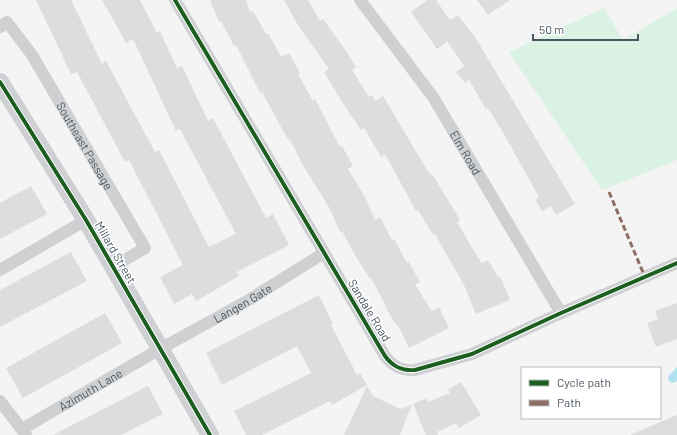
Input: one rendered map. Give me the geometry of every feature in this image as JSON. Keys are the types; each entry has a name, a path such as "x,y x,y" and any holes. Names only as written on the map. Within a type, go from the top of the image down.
{"street":[{"name":"Sandale Road","path":"174,0 391,364 404,370 420,369 466,356 677,263"},
{"name":"Elm Road","path":"366,2 433,97 561,313"},
{"name":"Southeast Passage","path":"0,27 7,22 32,55 145,248 113,267"},
{"name":"Millard Street","path":"2,88 86,220 210,435"},
{"path":"0,270 86,220"},
{"name":"Langen Gate","path":"160,349 247,301 324,253"},
{"name":"Azimuth Lane","path":"24,432 160,349"},
{"path":"0,401 24,432"}],"green space":[{"path":"604,8 623,40 677,8 677,160 602,190 509,52"}],"water":[{"path":"677,367 677,381 672,383 669,381 668,377"}],"building":[{"path":"36,0 71,0 102,64 106,61 155,152 159,150 209,247 236,234 180,129 176,131 133,39 126,43 102,0 140,0 157,33 160,31 177,68 182,66 208,121 213,118 266,218 273,214 289,245 237,272 239,276 196,301 192,294 174,304 160,277 183,265 129,160 125,162 77,72 71,74"},
{"path":"210,0 246,0 250,12 253,11 266,34 268,33 281,57 289,53 300,73 298,74 313,101 315,99 340,147 342,146 353,166 348,169 365,197 375,220 380,217 392,240 394,239 407,263 409,262 420,282 415,285 432,311 439,307 449,328 409,348 398,325 397,326 385,307 386,306 371,278 370,279 355,255 342,231 340,232 330,209 301,162 290,139 288,140 262,92 260,93 236,45 234,46 221,21 219,22"},
{"path":"284,0 308,0 320,21 323,19 346,51 356,67 352,70 369,97 372,95 375,101 383,96 430,175 432,174 460,220 457,222 477,256 482,263 488,260 498,277 500,276 510,300 476,314 464,285 435,234 433,235 418,210 416,211 385,154 381,157 364,128 361,130 342,102 324,72 329,69 298,25"},
{"path":"427,0 436,0 450,20 458,15 475,37 575,204 556,215 551,206 542,211 535,199 539,197 488,108 486,109 469,80 465,83 456,72 464,66 447,41 437,49 411,12"},
{"path":"477,0 510,0 488,15"},
{"path":"31,186 47,214 0,239 0,203"},
{"path":"71,252 87,281 0,327 0,290"},
{"path":"319,295 333,324 331,325 357,375 360,373 367,385 332,405 330,401 262,435 246,435 234,411 311,373 297,346 222,385 206,353"},
{"path":"677,303 677,339 656,347 647,323 658,319 655,311"},
{"path":"105,313 122,343 23,398 6,368"},
{"path":"461,382 481,415 459,428 456,423 437,432 438,435 426,435 413,404 426,398 428,402 450,393 448,390"},
{"path":"148,386 163,414 121,435 53,435"},
{"path":"367,386 373,396 401,409 412,404 400,435 344,435"},
{"path":"677,415 677,435 630,435"}],"marked path":[{"path":"609,192 645,277"}],"cycle path":[{"path":"175,0 385,356 398,368 415,370 472,354 561,313 677,263"},
{"path":"0,82 86,220 210,435"}]}
